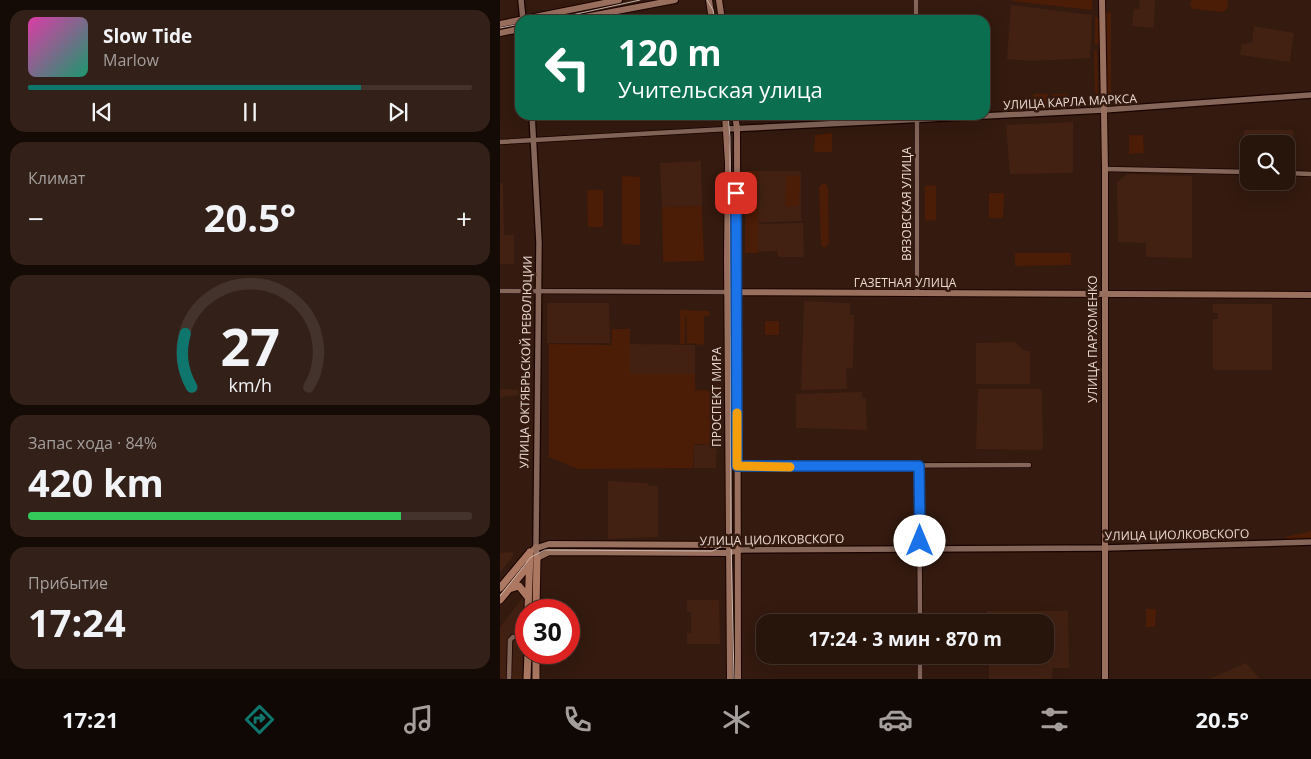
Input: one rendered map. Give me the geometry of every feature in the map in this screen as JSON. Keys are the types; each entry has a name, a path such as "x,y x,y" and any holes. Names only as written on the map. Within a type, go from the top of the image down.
{"main road":[{"path":"547,15 619,0"},
{"path":"596,15 675,0"},
{"path":"709,0 711,15"},
{"path":"719,0 721,15"},
{"name":"УЛИЦА ПАРХОМЕНКО","path":"1102,0 1105,295 1105,679"},
{"path":"500,24 515,21"},
{"path":"500,33 515,30"},
{"name":"ПРОСПЕКТ МИРА","path":"726,120 730,679"},
{"name":"ПРОСПЕКТ МИРА","path":"736,120 738,679"},
{"name":"ГАЗЕТНАЯ УЛИЦА","path":"727,292 1311,295"},
{"name":"УЛИЦА ЦИОЛКОВСКОГО","path":"533,550 549,544 728,544"},
{"path":"728,544 738,550"},
{"path":"500,588 533,550"},
{"name":"УЛИЦА ОКТЯБРЬСКОЙ РЕВОЛЮЦИИ","path":"533,550 537,558 536,599"},
{"name":"УЛИЦА ОКТЯБРЬСКОЙ РЕВОЛЮЦИИ","path":"528,597 533,550"},
{"name":"УЛИЦА ЦИОЛКОВСКОГО","path":"537,558 549,552 728,553 738,550"},
{"path":"500,600 530,565"},
{"path":"509,589 520,586 525,590 528,597"},
{"path":"527,679 528,664"},
{"path":"536,664 536,679"}],"street":[{"path":"521,0 522,15"},
{"path":"916,0 916,15"},
{"name":"УЛИЦА КАРЛА МАРКСА","path":"990,114 1103,110 1311,95"},
{"name":"УЛИЦА ОКТЯБРЬСКОЙ РЕВОЛЮЦИИ","path":"532,120 538,181 533,550"},
{"name":"УЛИЦА КАРЛА МАРКСА","path":"500,142 868,120"},
{"name":"ВЯЗОВСКАЯ УЛИЦА","path":"917,120 917,294"},
{"path":"1104,169 1240,172"},
{"path":"1295,173 1311,174"},
{"name":"ГАЗЕТНАЯ УЛИЦА","path":"500,291 727,292"},
{"path":"728,466 1029,465"},
{"path":"919,466 920,614"},
{"name":"УЛИЦА ЦИОЛКОВСКОГО","path":"738,550 1105,548 1309,543"},
{"path":"530,565 537,558"},
{"path":"509,679 510,640 515,637"},
{"path":"920,664 920,679"}],"shaded area":[{"path":"1092,0 1092,10 1012,1"},
{"path":"1140,0 1155,0 1154,28 1132,26 1134,9 1139,10"},
{"path":"1191,0 1228,0 1227,9 1223,12 1193,9 1190,5"},
{"path":"1011,5 1092,15 1090,58 1033,61 1007,59"},
{"path":"1105,12 1111,13 1111,98 1104,98"},
{"path":"1095,17 1099,18 1099,44 1095,45"},
{"path":"1254,26 1294,33 1290,62 1240,55 1242,44 1252,43"},
{"path":"1094,50 1097,50 1098,100 1095,99"},
{"path":"1033,94 1048,94 1048,106 1034,107"},
{"path":"1052,94 1068,94 1069,105 1053,106"},
{"path":"1073,122 1073,173 1010,174 1006,125"},
{"path":"1244,130 1293,130 1293,135 1244,135"},
{"path":"832,133 832,152 814,152 815,135"},
{"path":"1129,135 1143,135 1144,153 1129,154"},
{"path":"701,161 702,206 662,207 660,163"},
{"path":"745,171 801,171 801,221 745,223"},
{"path":"747,171 759,171 758,253 745,253"},
{"path":"1127,174 1192,176 1192,258 1146,257 1146,243 1118,242 1117,182"},
{"path":"622,176 640,177 640,245 622,244"},
{"path":"786,176 800,176 799,206 785,207"},
{"path":"500,183 503,183 504,235 514,235 514,264 500,264"},
{"path":"822,184 826,184 828,188 829,243 825,248 821,245 819,187"},
{"path":"936,185 936,220 925,221 925,186"},
{"path":"587,190 603,190 603,227 588,227"},
{"path":"989,193 1004,193 1003,218 989,218"},
{"path":"702,206 704,261 663,262 662,207"},
{"path":"803,223 804,257 778,257 777,251 745,252 745,224"},
{"path":"1015,253 1071,253 1071,265 1015,266"},
{"path":"804,301 850,303 850,315 854,315 853,368 846,369 847,389 801,390"},
{"path":"547,303 609,303 610,343 547,343"},
{"path":"1213,304 1272,304 1272,370 1213,370 1213,319 1218,319 1218,313 1213,313"},
{"path":"680,310 709,311 709,316 704,316 704,345 687,343 686,316 685,344 680,344"},
{"path":"765,321 779,321 779,335 765,335"},
{"path":"612,329 630,329 630,374 695,374 695,390 720,391 717,413 714,415 717,433 713,444 694,444 693,468 578,469 549,457 549,344 611,345"},
{"path":"1015,342 1023,350 1030,351 1030,384 976,384 976,343"},
{"path":"630,344 695,345 695,374 630,375"},
{"path":"500,389 524,390 524,395 500,397"},
{"path":"978,389 1042,389 1043,450 976,449"},
{"path":"862,392 862,397 866,398 867,430 796,428 796,394"},
{"path":"717,444 716,468 694,468 694,445"},
{"path":"608,481 648,483 648,486 658,485 658,537 608,539"},
{"path":"1311,531 1311,538 1291,541 1285,537"},
{"path":"513,552 513,556 500,573 500,553"},
{"path":"687,600 719,600 720,644 687,644 687,633 691,633 691,612 687,612"},
{"path":"515,608 515,664 522,664 522,679 500,679 500,627"},
{"path":"1146,609 1156,609 1155,627 1146,627"},
{"path":"987,611 1068,611 1069,668 1053,668 1052,679 989,679 989,664 1054,664 1054,614 987,614"},
{"path":"1246,663 1260,679 1209,679"}],"tram line":[{"path":"572,15 640,0"},
{"path":"707,0 714,15"},
{"path":"500,28 515,25"},
{"path":"728,120 731,539 734,679"},
{"path":"500,596 531,557 545,550 712,551 727,544 732,535"}],"slow traffic":[{"path":"737,413 737,466 790,467"}],"route":[{"path":"736,193 737,466 919,466 920,541"}]}
